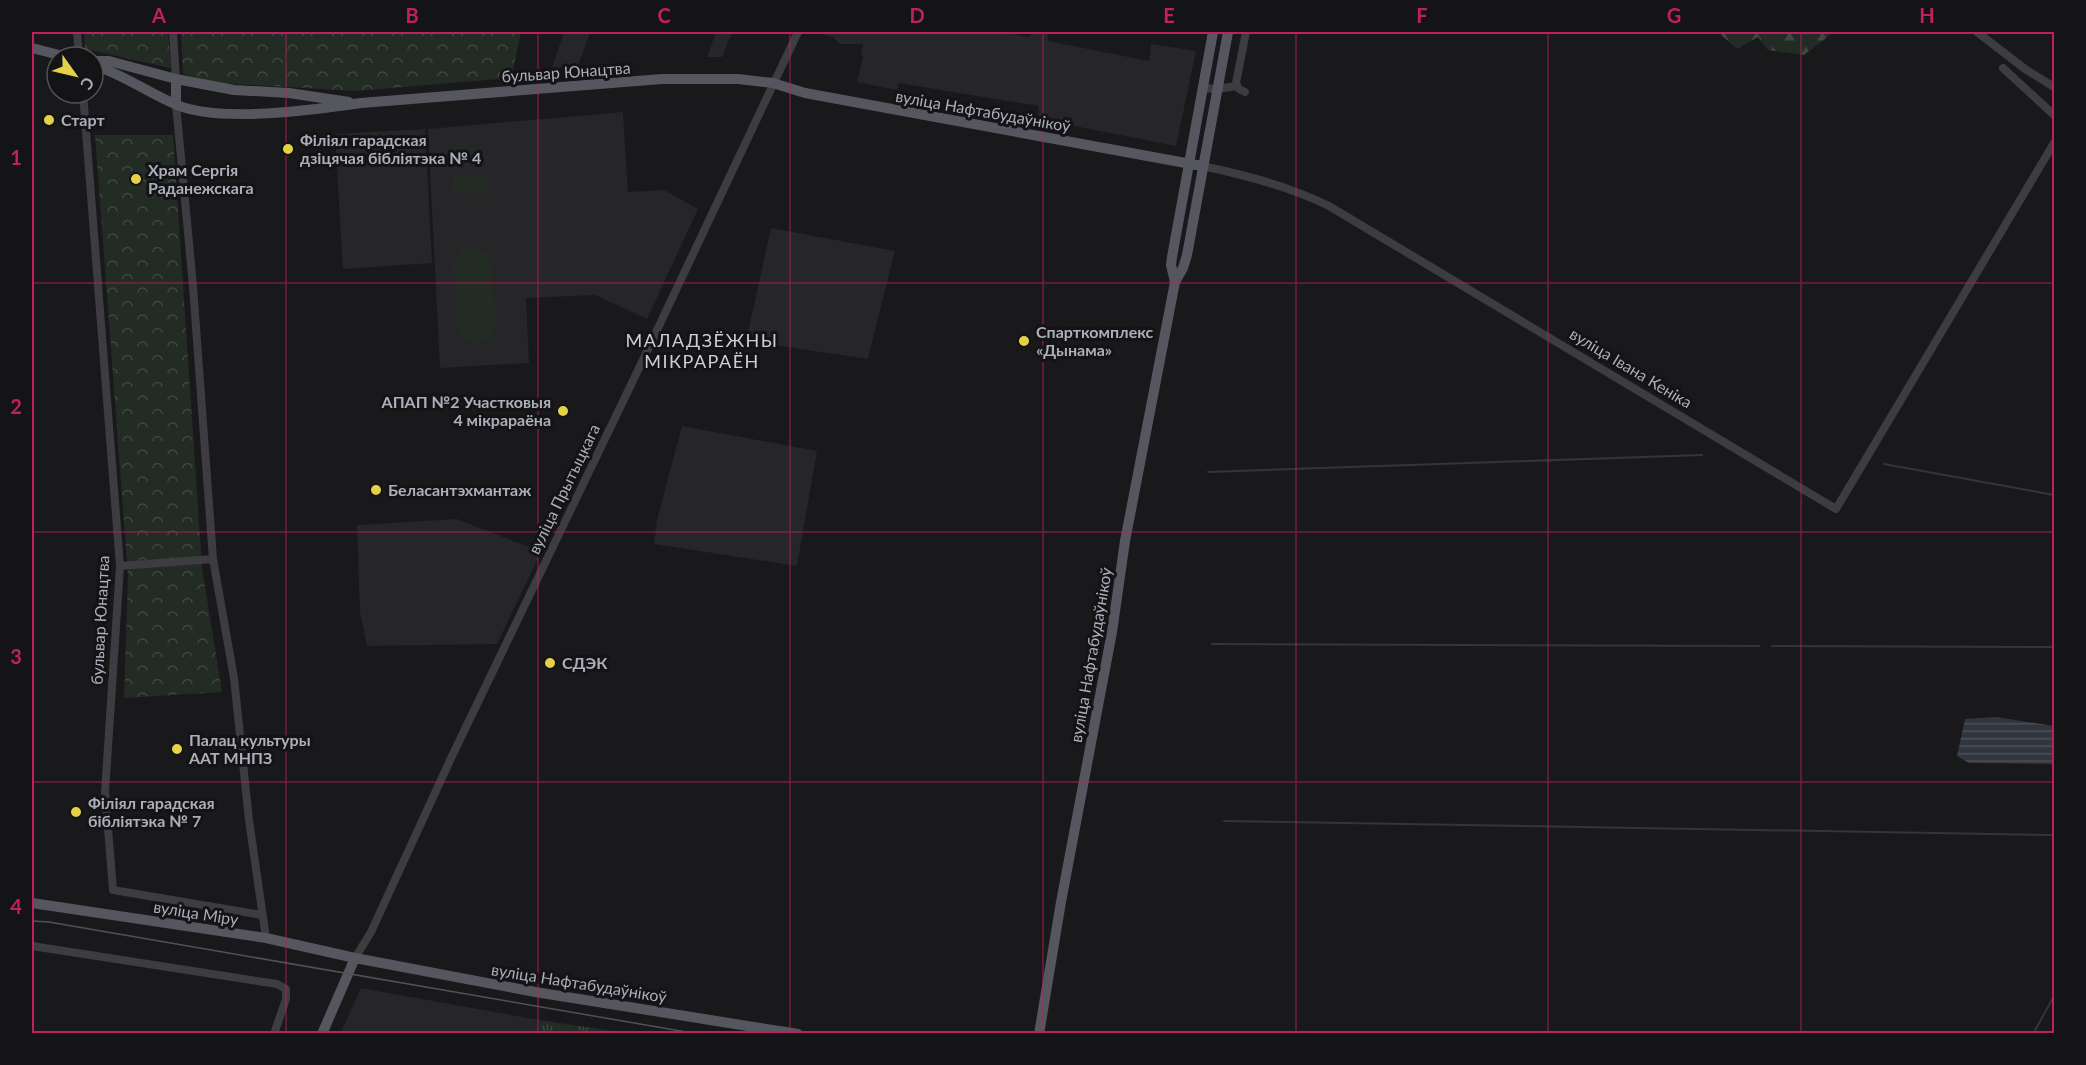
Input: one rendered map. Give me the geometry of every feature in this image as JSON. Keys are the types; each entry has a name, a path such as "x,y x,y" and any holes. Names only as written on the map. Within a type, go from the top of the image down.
{"main road":[{"path":"1188,164 1214,32"},
{"path":"1202,166 1228,32"},
{"name":"бульвар Юнацтва","path":"105,62 234,90 289,93 361,103"},
{"name":"бульвар Юнацтва","path":"105,68 176,104 193,110 231,114 321,109 361,103 663,79 738,79 773,83"},
{"path":"176,104 177,79"},
{"name":"вуліца Нафтабудаўнікоў","path":"773,83 806,93 1202,166 1185,263 1175,282 1127,531 1112,632 1060,902 1039,1034"},
{"name":"вуліца Нафтабудаўнікоў","path":"1175,282 1171,265 1188,164"},
{"name":"вуліца Міру","path":"32,903 266,938 355,958"},
{"path":"322,1034 355,958"},
{"name":"вуліца Нафтабудаўнікоў","path":"355,958 535,992 798,1034"}],"street":[{"path":"172,32 177,79"},
{"name":"вуліца Прытыцкага","path":"355,958 371,932 452,756 798,32"},
{"path":"1203,88 1241,89 1237,79 1246,32"},
{"path":"1977,32 2025,69 2055,87"},
{"path":"2003,68 2055,115"},
{"path":"176,104 193,286 213,559 234,678 266,938"},
{"name":"бульвар Юнацтва","path":"84,105 120,566 105,792 113,890 262,915"},
{"name":"вуліца Івана Кеніка","path":"1202,166 1271,182 1329,206 1836,509 2055,143"},
{"path":"120,566 213,559"},
{"path":"32,946 277,984 286,990 286,999 274,1034"}],"shaded area":[{"path":"564,32 590,33 578,66 552,68"},
{"path":"716,32 732,32 722,57 707,57"},
{"path":"815,32 1001,32 1029,37 1033,32 1043,32 1048,33 1048,41 1149,61 1151,44 1196,51 1176,146 1039,119 1038,106 899,83 897,90 857,82 863,57 861,55 863,44 840,44 833,37"},
{"path":"623,112 628,192 664,190 698,209 647,319 595,295 526,298 529,363 440,368 428,129"},
{"path":"425,129 432,263 343,269 335,134"},
{"path":"771,228 895,251 868,359 746,341"},
{"path":"682,426 817,451 797,566 654,544 657,520"},
{"path":"457,519 541,552 497,644 367,646 360,612 357,525"},
{"path":"1996,717 2054,726 2054,764 1969,763 1957,756 1965,719"},
{"path":"361,988 539,1020 540,1033 340,1034"}],"green space":[{"path":"84,32 168,32 171,68 105,53 105,45 85,45"},
{"path":"181,32 521,32 511,78 356,91 220,83 183,74"},
{"path":"1718,32 1834,32 1804,55 1768,50 1758,37 1737,49"},
{"path":"95,135 173,135 202,568 222,692 124,698 128,576"},
{"path":"476,146 477,165 450,166 449,147"},
{"path":"454,174 487,175 487,193 453,192"},
{"path":"477,247 490,257 497,325 489,340 475,345 463,339 457,326 453,263 462,249"},
{"path":"539,1020 626,1033 540,1033"}],"waterway":[{"path":"1208,472 1702,455"},
{"path":"1884,464 2054,495"},
{"path":"1212,644 1759,646"},
{"path":"1772,646 2054,647"},
{"path":"1224,821 2054,835"},
{"path":"2033,1034 2054,996"}],"tram line":[{"path":"32,921 49,922 698,1034"}],"place":[{"name":"Старт","path":"49,120"},
{"name":"Філіял гарадская дзіцячая бібліятэка № 4","path":"288,149"},
{"name":"Храм Сергія Раданежскага","path":"136,179"},
{"name":"Спарткомплекс «Дынама»","path":"1024,341"},
{"name":"АПАП №2 Участковыя 4 мікрараёна","path":"563,411"},
{"name":"Беласантэхмантаж","path":"376,490"},
{"name":"СДЭК","path":"550,663"},
{"name":"Палац культуры ААТ МНПЗ","path":"177,749"},
{"name":"Філіял гарадская бібліятэка № 7","path":"76,812"}],"district":[{"name":"МАЛАДЗЁЖНЫ МІКРАРАЁН","path":"702,351"}]}
